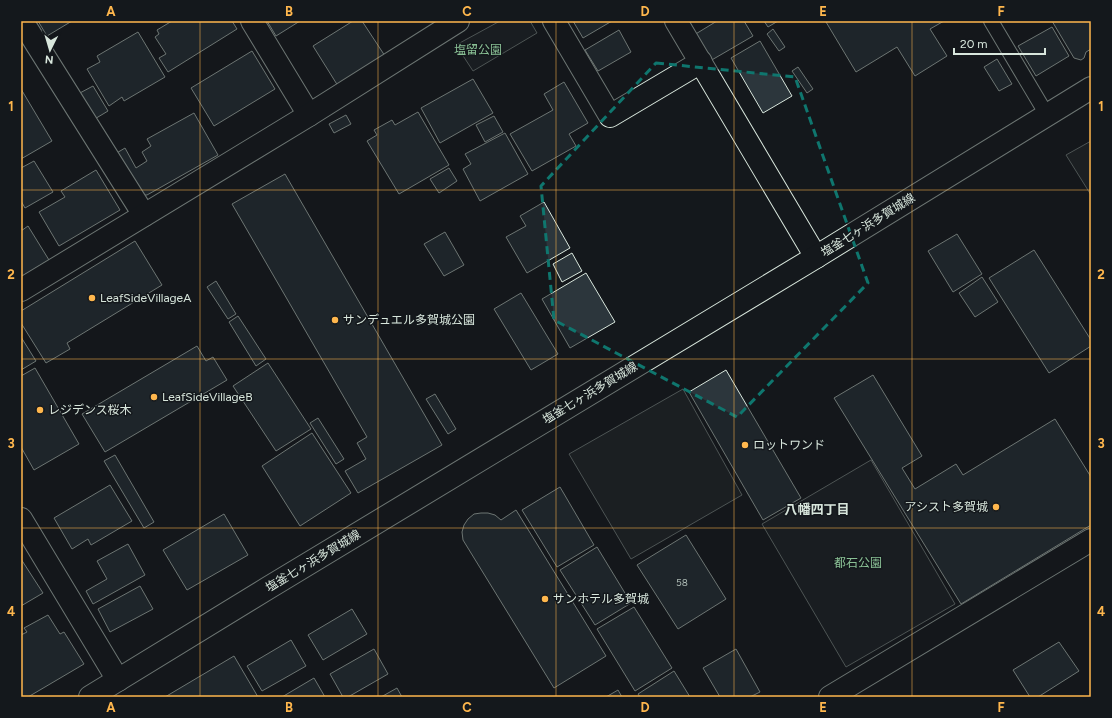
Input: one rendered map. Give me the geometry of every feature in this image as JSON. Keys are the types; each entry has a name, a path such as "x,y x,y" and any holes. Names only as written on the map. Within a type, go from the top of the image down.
{"street":[{"path":"22,21 144,215"},
{"path":"252,21 310,115"},
{"path":"21,290 310,115 458,21"},
{"path":"554,21 610,116 701,62"},
{"path":"676,21 816,257"},
{"name":"塩釜七ヶ浜多賀城線","path":"90,697 816,257 1091,88"},
{"path":"21,519 118,680"},
{"path":"830,697 1091,540"}],"lane":[{"path":"991,21 1047,115"}],"highlighted area":[{"path":"656,63 795,77 868,283 737,417 554,320 541,186"}],"green space":[{"name":"塩留公園","path":"500,21 530,21 537,33 473,71 456,45"},
{"name":"都石公園","path":"871,460 955,604 846,667 762,524"}],"shaded area":[{"path":"1091,141 1091,195 1066,155"},
{"path":"683,389 742,495 631,559 569,454"}],"building":[{"path":"38,21 72,21 47,36"},
{"path":"172,21 232,21 237,29 168,72 159,58 166,54 155,37 159,34 157,30"},
{"path":"267,21 300,21 276,36"},
{"path":"353,21 362,21 385,56 338,86 313,46"},
{"path":"573,21 612,21 583,38"},
{"path":"717,21 744,21 753,36 710,61 694,35"},
{"path":"764,21 778,21 768,27"},
{"path":"944,21 930,29 947,56 915,76 897,47 856,72 826,22"},
{"path":"1052,21 1091,21 1091,49 1086,52 1084,58 1081,60 1074,58"},
{"path":"1052,27 1069,56 1036,76 1018,46"},
{"path":"773,29 785,47 779,51 767,34"},
{"path":"619,30 631,52 598,71 585,50"},
{"path":"138,32 165,77 124,101 122,97 109,106 87,69 100,62 97,56"},
{"path":"760,41 792,96 763,113 731,58"},
{"path":"252,51 275,89 214,126 191,88"},
{"path":"997,59 1012,84 999,91 984,67"},
{"path":"798,67 813,89 807,93 792,71"},
{"path":"473,79 493,113 440,143 421,108"},
{"path":"564,82 588,123 569,134 576,146 532,171 510,134 553,110 544,94"},
{"path":"93,86 108,111 93,120 78,94"},
{"path":"21,89 52,141 21,159"},
{"path":"418,112 449,165 399,194 367,141 377,135 374,130 392,120 395,125"},
{"path":"194,113 218,155 147,195 138,195 115,154 125,148 136,168 147,161 142,152 151,146 147,139"},
{"path":"346,115 351,124 334,133 329,124"},
{"path":"494,116 503,132 485,142 476,125"},
{"path":"505,133 528,174 480,201 463,169 471,164 465,154"},
{"path":"34,161 53,192 25,208 21,201 21,168"},
{"path":"449,168 457,181 439,193 430,179"},
{"path":"96,170 120,210 59,246 39,212 65,197 61,191"},
{"name":"サンデュエル多賀城公園","path":"285,174 442,445 358,493 345,471 366,459 357,443 367,437 232,204"},
{"path":"544,202 570,248 527,273 506,237 526,226 520,216"},
{"path":"28,226 49,260 21,277 21,231"},
{"path":"445,232 464,265 444,276 424,244"},
{"path":"957,234 982,274 953,292 928,251"},
{"name":"LeafSideVillageA","path":"135,241 162,285 67,343 70,349 46,363 21,323 21,311"},
{"path":"1034,250 1091,340 1091,346 1049,373 989,278"},
{"path":"572,253 582,271 562,282 553,264"},
{"path":"586,273 615,322 570,348 542,299"},
{"path":"982,277 998,302 975,317 959,293"},
{"path":"216,281 236,314 228,319 207,287"},
{"path":"521,293 558,354 531,370 494,309"},
{"path":"238,316 266,359 256,366 229,322"},
{"path":"21,337 36,361 21,370"},
{"name":"LeafSideVillageB","path":"197,346 206,361 213,357 227,380 105,452 82,414"},
{"path":"268,363 311,429 276,451 233,386"},
{"name":"レジデンス桜木","path":"35,368 79,444 34,470 21,447 21,376"},
{"name":"ロットワンド","path":"726,370 801,498 763,520 689,392"},
{"name":"アシスト多賀城","path":"873,375 922,456 902,468 915,489 956,464 963,475 1055,419 1091,477 1091,525 961,604 834,398"},
{"path":"435,394 456,429 448,434 426,399"},
{"path":"318,418 344,459 336,464 310,423"},
{"path":"312,433 351,493 300,526 262,466"},
{"path":"115,455 154,522 144,528 104,461"},
{"path":"110,485 132,521 91,545 88,539 72,549 54,518"},
{"path":"560,487 594,545 557,567 522,510"},
{"path":"516,510 606,656 554,688 463,540 462,532 464,525 474,514 488,513 495,515 501,520"},
{"path":"224,514 248,555 187,590 163,550"},
{"path":"686,535 726,599 678,629 637,565"},
{"path":"128,544 145,575 93,604 86,591 107,579 97,561"},
{"path":"597,547 631,603 595,625 560,570"},
{"path":"21,559 43,593 21,606"},
{"path":"140,586 153,609 110,632 98,609"},
{"path":"634,607 672,668 635,691 597,629"},
{"path":"352,609 367,634 323,660 308,635"},
{"path":"48,615 60,634 64,632 84,664 28,697 21,697 21,635 27,632 24,628"},
{"path":"291,640 306,666 262,691 247,666"},
{"path":"1059,642 1079,671 1038,697 1030,697 1013,670"},
{"path":"374,649 388,674 348,697 343,697 330,674"},
{"path":"736,649 760,692 750,697 720,697 703,668"},
{"path":"234,656 258,697 165,697"},
{"path":"674,671 690,697 640,697 638,694"},
{"path":"314,678 325,697 282,697"},
{"path":"397,688 402,697 381,697"},
{"path":"618,690 622,697 606,697"}],"place":[{"name":"LeafSideVillageA","path":"92,298"},
{"name":"サンデュエル多賀城公園","path":"335,320"},
{"name":"LeafSideVillageB","path":"154,397"},
{"name":"レジデンス桜木","path":"40,410"},
{"name":"ロットワンド","path":"745,445"},
{"name":"アシスト多賀城","path":"996,507"},
{"name":"サンホテル多賀城","path":"545,599"}],"district":[{"name":"八幡四丁目","path":"817,509"}]}
